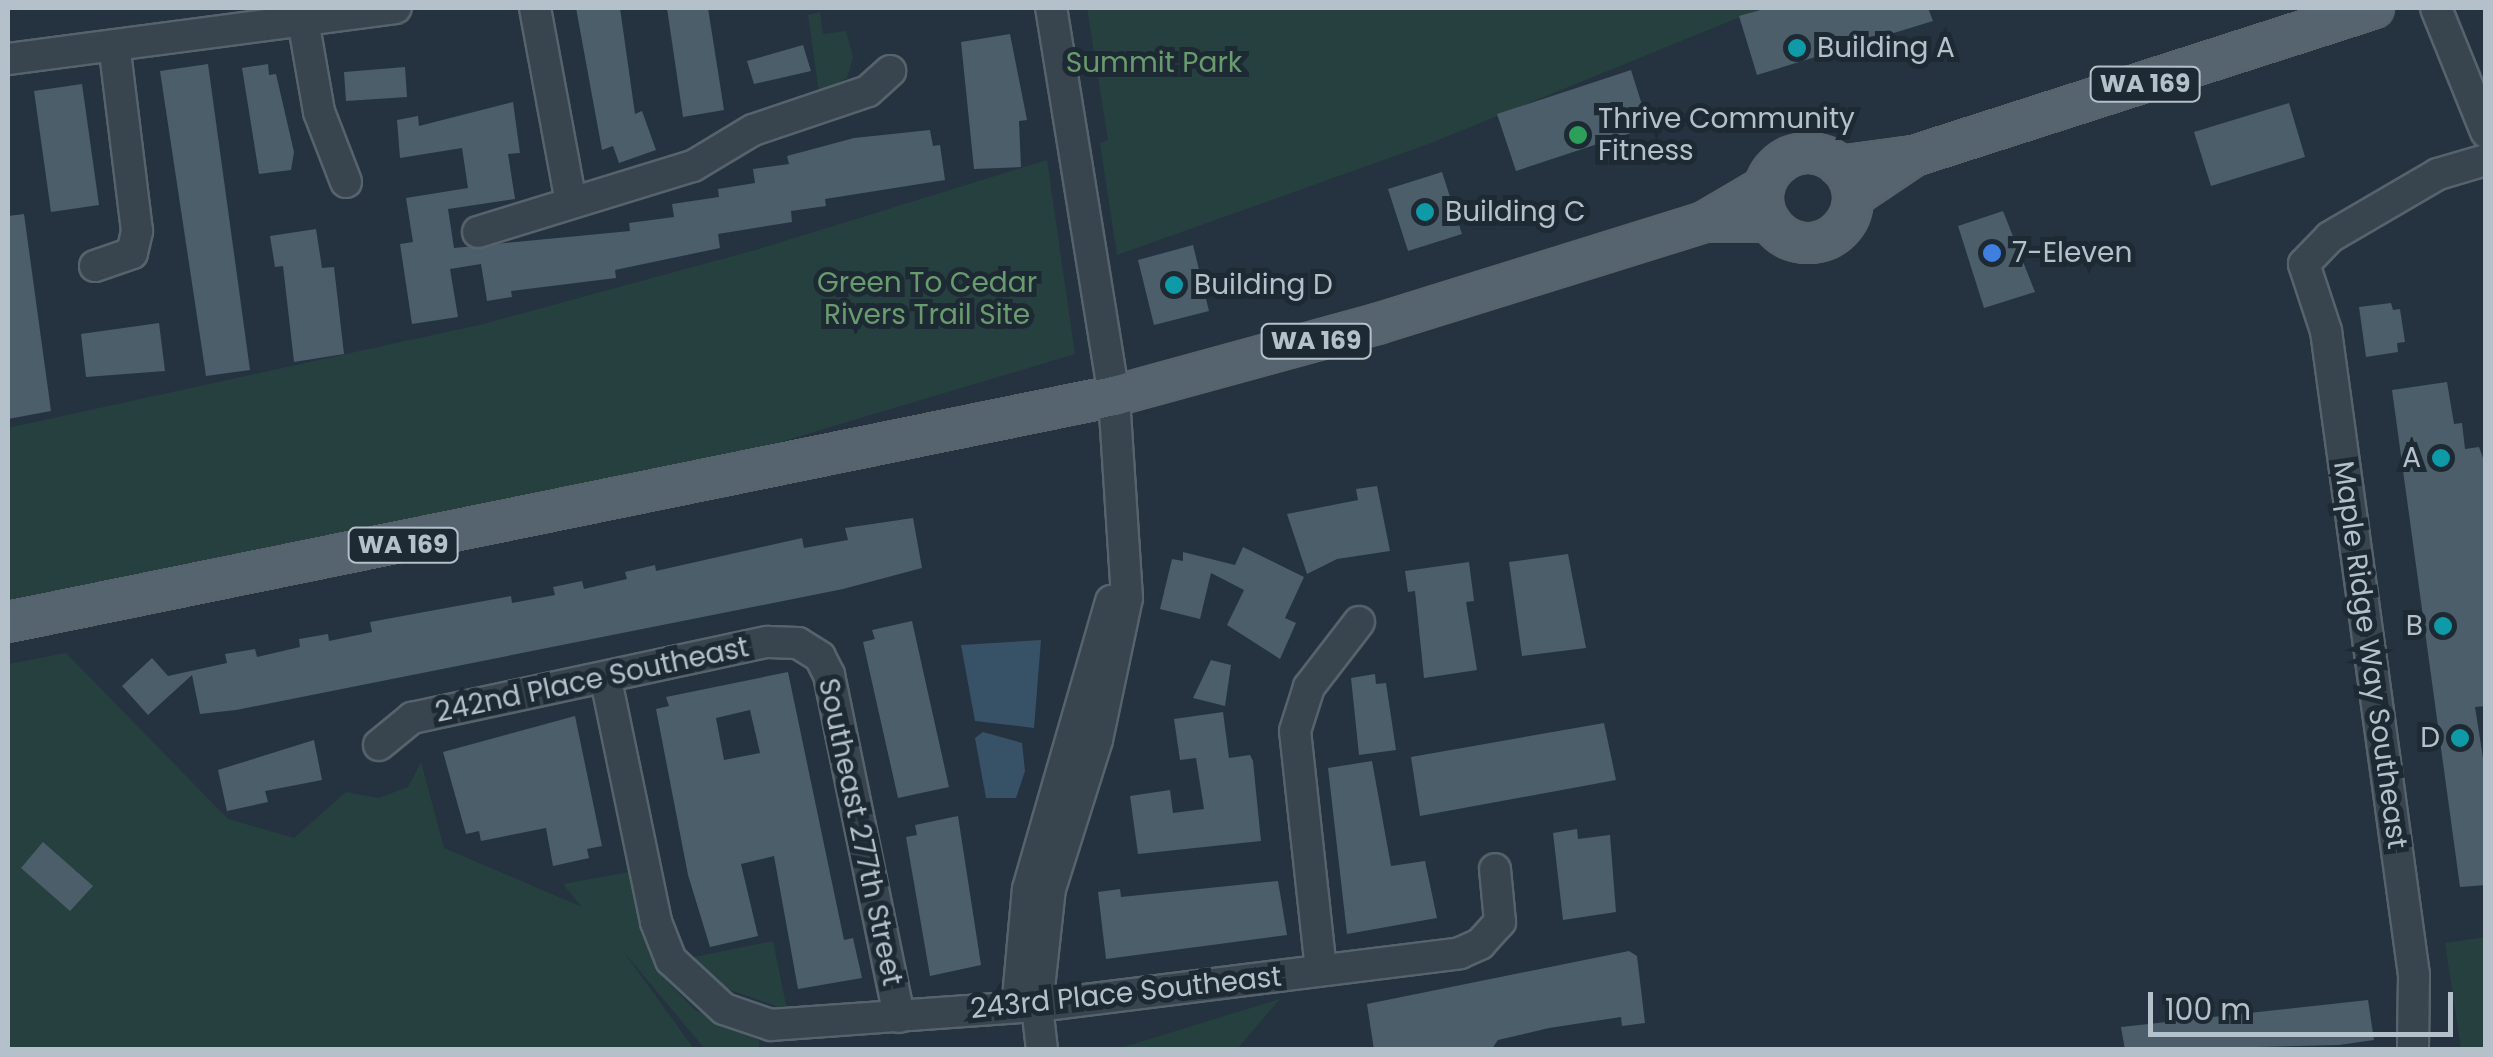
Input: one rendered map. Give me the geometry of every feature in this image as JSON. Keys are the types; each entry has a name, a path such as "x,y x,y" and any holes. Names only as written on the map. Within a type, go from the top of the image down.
{"main road":[{"name":"WA 169","path":"1846,182 1914,156 2374,8"},
{"name":"WA 169","path":"1819,154 1846,182 1848,220 1821,242 1786,238 1767,204 1776,167 1796,155 1819,154"},
{"name":"WA 169","path":"8,622 1114,396 1377,324 1767,204"}],"street":[{"path":"8,59 396,8"},
{"path":"535,8 570,202"},
{"path":"1024,1050 1027,1006 1050,889 1118,659 1128,598 1114,396 1051,8"},
{"path":"2436,8 2486,132"},
{"path":"303,20 319,112 346,182"},
{"path":"95,266 132,253 137,230 114,45"},
{"path":"478,232 694,166 753,130 868,91 890,71"},
{"name":"Maple Ridge Way Southeast","path":"2413,1050 2414,975 2329,350 2304,264 2339,253 2486,163"},
{"path":"1321,970 1295,731 1309,687 1359,622"},
{"name":"242nd Place Southeast","path":"379,745 412,718 606,680 768,642 798,642 813,651"},
{"name":"Southeast 277th Street","path":"813,651 829,675 899,1017"},
{"name":"243rd Place Southeast","path":"606,680 656,922 671,960 695,989 724,1009 771,1024 1027,1006 1460,953 1480,944 1500,922 1495,868"},
{"path":"1027,1006 1042,1050"}],"green space":[{"name":"Green To Cedar Rivers Trail Site","path":"1087,8 1762,8 1431,143 1117,255 1100,143 1108,140"},
{"path":"820,12 823,34 846,31 853,57 847,78 819,93 808,15"},
{"name":"Green To Cedar Rivers Trail Site","path":"1047,160 1075,354 727,458 8,618 8,428 483,324 759,249"},
{"path":"66,653 228,819 294,838 346,792 379,798 408,787 421,762 444,848 582,907 563,884 629,872 649,953 669,983 695,1010 759,1040 759,1049 705,1049 623,951 694,1049 8,1050 8,664"},
{"path":"2485,937 2485,1049 2461,1049 2445,943"},
{"path":"773,941 787,1010 719,986 694,957"},
{"path":"1280,999 1237,1049 1117,1049"}],"water":[{"path":"1041,640 1034,728 975,721 961,645"},
{"path":"983,732 1022,743 1025,771 1016,798 986,798 975,738"}],"building":[{"path":"576,8 620,8 635,114 642,111 656,150 619,163 613,146 602,150"},
{"path":"667,8 708,8 724,110 683,117"},
{"name":"Building A","path":"1767,8 1928,8 1933,21 1757,75 1739,16"},
{"path":"1010,34 1027,120 1019,121 1021,167 974,169 961,42"},
{"path":"803,45 811,71 754,84 747,61"},
{"path":"208,64 250,370 206,376 160,71"},
{"path":"268,64 269,75 276,74 294,152 291,170 259,174 242,68"},
{"path":"405,67 407,97 346,101 344,72"},
{"path":"1631,70 1649,127 1516,171 1497,114"},
{"path":"82,84 99,205 51,212 34,91"},
{"path":"513,102 520,153 508,154 515,199 448,209 454,248 630,231 629,223 674,217 672,204 719,197 718,189 755,183 753,169 789,164 787,156 854,138 930,130 933,146 940,145 945,180 825,199 826,206 791,211 792,222 718,234 720,248 615,270 616,278 511,291 512,297 487,301 481,264 450,269 458,317 412,324 400,244 413,242 406,198 468,188 462,148 400,158 397,120 418,116 419,126"},
{"path":"2289,103 2305,157 2211,186 2194,132"},
{"name":"Building C","path":"1442,172 1462,234 1408,251 1388,189"},
{"path":"2003,211 2035,292 1984,308 1958,226"},
{"path":"24,214 51,411 8,419 8,216"},
{"path":"316,229 322,268 334,267 344,354 294,362 283,266 275,267 270,236"},
{"name":"Building D","path":"1193,245 1209,311 1154,325 1138,260"},
{"path":"2391,303 2393,310 2400,309 2405,342 2397,343 2398,352 2366,357 2359,307"},
{"path":"159,323 165,371 86,377 81,334"},
{"path":"2447,382 2454,424 2462,423 2465,449 2479,447 2486,466 2486,706 2475,707 2486,777 2486,885 2460,887 2392,390"},
{"path":"1377,486 1390,551 1337,559 1307,574 1287,514 1358,500 1356,489"},
{"path":"913,518 922,568 843,589 236,710 200,714 192,675 148,715 122,686 152,658 168,676 227,663 225,654 255,649 257,657 300,647 299,639 328,634 329,641 372,632 370,622 511,596 512,603 555,595 553,587 582,581 584,589 627,579 625,572 655,565 656,571 802,538 804,548 848,540 845,528"},
{"path":"1243,547 1304,577 1285,618 1296,623 1280,659 1227,625 1244,590 1211,573 1200,619 1160,609 1172,559 1183,561 1183,552 1235,565"},
{"path":"1568,554 1586,648 1522,656 1509,562"},
{"path":"1469,562 1474,601 1466,602 1477,670 1424,678 1415,591 1408,592 1405,571"},
{"path":"912,621 949,787 898,798 863,642 875,639 872,630"},
{"path":"1211,660 1231,665 1225,706 1193,698"},
{"path":"788,672 844,940 853,938 862,978 798,989 774,856 741,864 758,936 710,947 688,875 656,709 669,706 666,697","holes":["750,710 760,753 724,760 716,718"]},
{"path":"1375,674 1376,684 1386,683 1396,750 1359,755 1351,678"},
{"path":"1223,712 1229,758 1250,755 1253,761 1261,841 1138,854 1130,796 1170,790 1173,813 1204,809 1196,758 1180,760 1174,719"},
{"path":"575,716 602,846 587,849 589,858 553,866 546,828 481,841 479,831 466,834 443,752"},
{"path":"1604,723 1616,780 1420,816 1411,757"},
{"path":"314,740 322,780 265,791 268,802 227,811 218,770"},
{"path":"1372,761 1391,866 1425,861 1437,918 1347,934 1328,768"},
{"path":"958,816 981,965 930,976 906,837 917,835 915,825"},
{"path":"1577,829 1578,839 1610,835 1616,912 1563,920 1553,833"},
{"path":"43,842 93,886 70,911 21,868"},
{"path":"1278,881 1287,935 1106,959 1098,892 1120,889 1121,897"},
{"path":"1629,951 1637,956 1645,1023 1622,1026 1621,1017 1549,1028 1498,1040 1491,1050 1374,1050 1367,1004"},
{"path":"2368,1000 2374,1040 2339,1045 2125,1050 2121,1027"}],"place":[{"name":"Building A","path":"1797,48"},
{"name":"Thrive Community Fitness","path":"1578,135"},
{"name":"Building C","path":"1425,212"},
{"name":"7-Eleven","path":"1992,253"},
{"name":"Building D","path":"1174,285"},
{"name":"A","path":"2441,458"},
{"name":"B","path":"2443,626"},
{"name":"D","path":"2460,738"}],"park label":[{"name":"Summit Park","path":"1154,63"}]}
